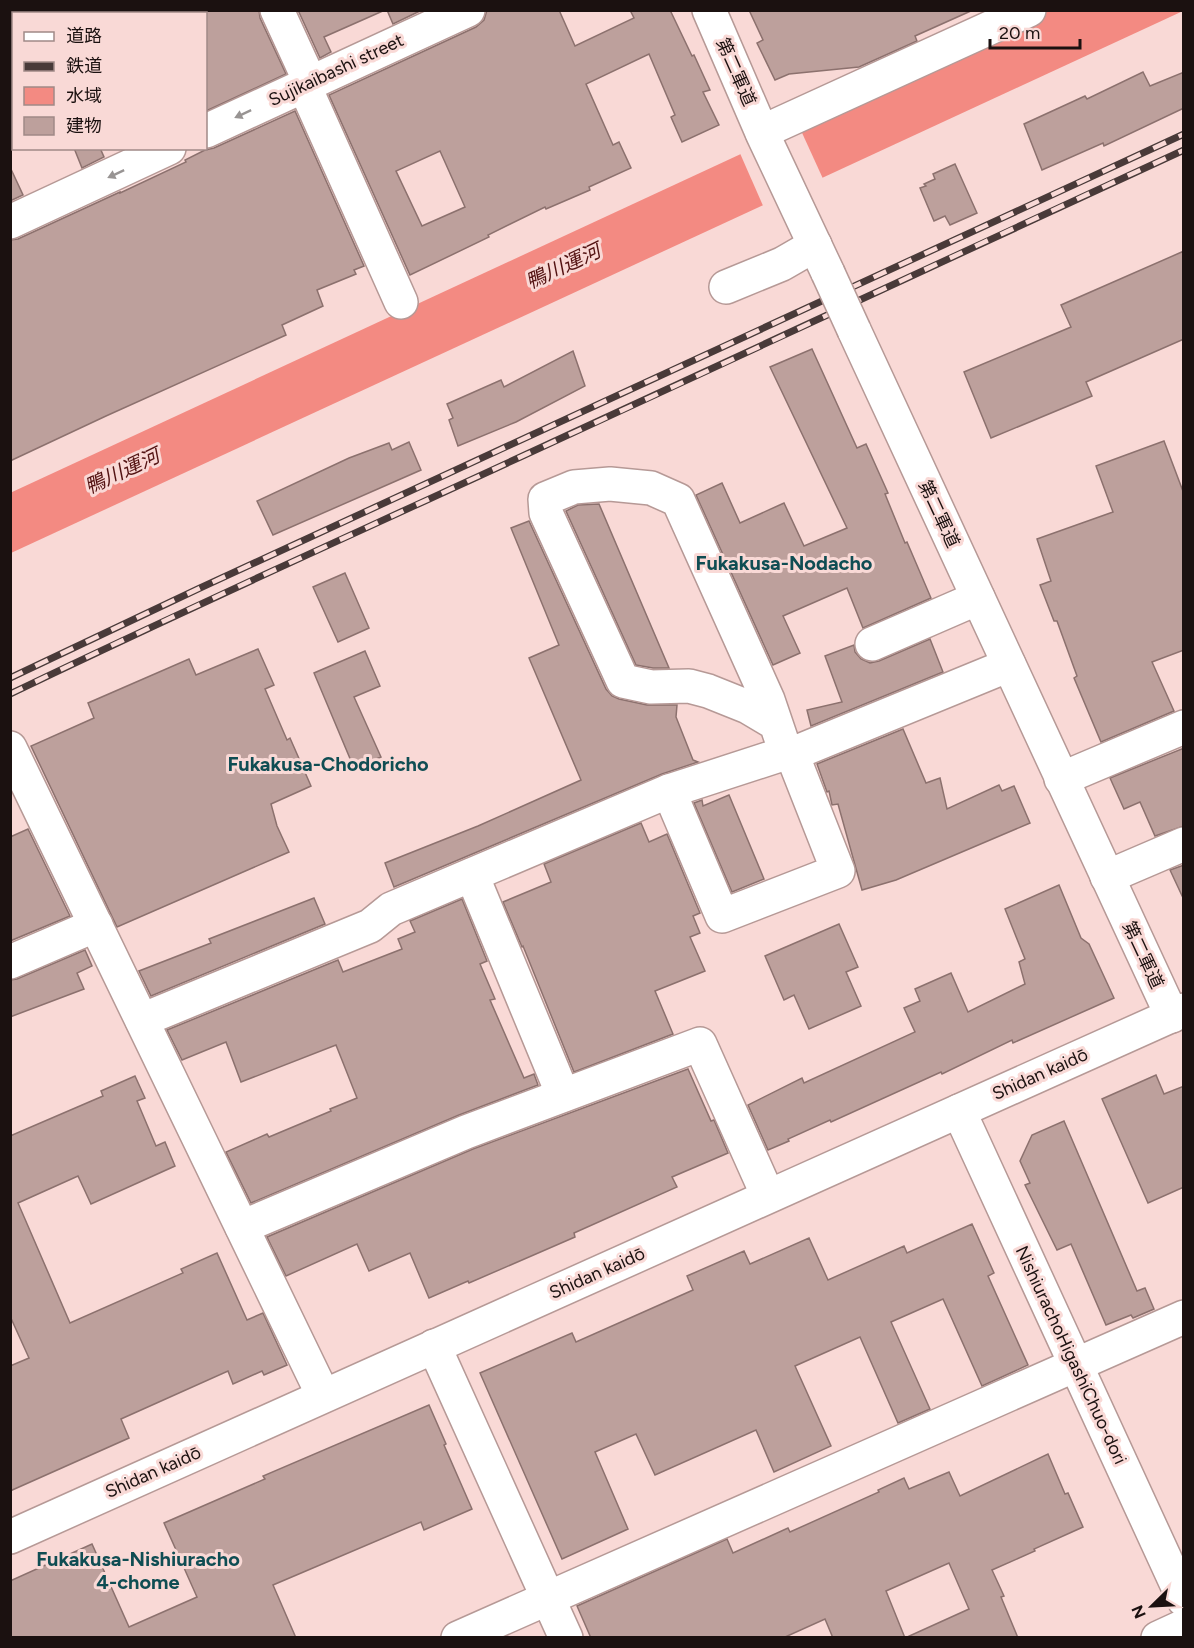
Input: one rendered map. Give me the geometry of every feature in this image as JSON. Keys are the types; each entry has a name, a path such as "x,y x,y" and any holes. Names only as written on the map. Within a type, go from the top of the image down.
{"street":[{"path":"277,10 401,302"},
{"name":"Sujikaibashi street","path":"207,131 468,10"},
{"name":"第二軍道","path":"709,10 762,133 1061,779 1107,877 1178,1013"},
{"path":"762,133 1029,10"},
{"path":"10,222 165,150"},
{"path":"726,288 782,264 821,259"},
{"path":"669,791 722,916 838,871 784,744 768,700 678,500 651,488 610,484 573,487 545,499 546,513 623,681 651,687 689,686 708,691 748,707 784,744"},
{"path":"872,644 978,598"},
{"path":"142,1020 370,926 391,909 669,791 784,744 1009,665"},
{"path":"1061,779 1184,727"},
{"path":"10,748 21,796 96,925 323,1395"},
{"path":"1107,877 1184,844"},
{"path":"472,875 563,1095"},
{"path":"10,962 96,925"},
{"name":"Shidan kaidō","path":"10,1537 1178,1013"},
{"path":"242,1227 466,1132 700,1044 768,1196"},
{"name":"NishiurachoHigashiChuo-dori","path":"959,1111 1184,1600"},
{"path":"458,1638 1184,1317"},
{"path":"434,1346 566,1638"},
{"path":"1158,1638 1184,1626"}],"water":[{"name":"鴨川運河","path":"1049,11 1183,11 11,553 10,493"}],"pier":[{"path":"798,124 824,181 764,208 739,151"}],"building":[{"path":"206,10 259,10 260,18 286,74 207,111"},
{"path":"298,10 385,10 324,37 331,52 320,58"},
{"path":"387,10 422,10 393,24"},
{"path":"487,10 559,10 575,46 634,18 630,10 670,10 710,90 703,92 719,125 682,142 671,117 675,115 649,54 586,84 613,145 619,142 631,168 589,187 590,190 546,209 545,207 410,275 329,95 476,27 484,20","holes":["440,151 465,207 422,226 396,171"]},
{"path":"749,10 973,10 915,36 917,41 859,67 789,74 775,80 757,43 763,40"},
{"path":"1143,72 1150,86 1184,72 1184,108 1104,146 1103,143 1042,170 1024,124 1085,96 1087,99"},
{"path":"295,111 364,266 354,270 356,274 317,290 323,306 282,325 286,335 10,461 10,240 18,239 120,193 186,162 185,160 205,150"},
{"path":"75,150 101,150 104,157 82,168"},
{"path":"955,164 977,213 950,225 945,216 934,221 920,188 935,179 933,174"},
{"path":"10,167 23,195 10,201"},
{"path":"1184,251 1184,339 1086,382 1092,396 991,438 964,372 1071,327 1061,305"},
{"path":"812,349 857,448 866,444 888,493 885,494 905,543 907,542 931,598 863,628 847,588 783,616 800,653 773,665 696,495 722,483 740,523 784,503 804,546 847,528 770,367"},
{"path":"573,351 585,386 516,422 458,446 449,420 453,418 447,404 501,380 504,387"},
{"path":"1164,441 1184,494 1184,650 1152,662 1174,711 1101,742 1074,678 1077,676 1057,621 1054,621 1040,585 1051,581 1037,539 1113,512 1096,466"},
{"path":"409,442 421,470 273,535 257,501 349,458 389,443 392,450"},
{"path":"599,504 669,668 636,665 566,511 578,505"},
{"path":"529,521 606,689 612,696 619,699 647,705 677,705 676,717 693,760 698,762 662,774 394,887 385,863 478,826 581,780 529,658 559,645 511,528"},
{"path":"345,573 369,628 338,642 313,587"},
{"path":"930,639 943,672 811,726 807,710 842,702 825,656 854,645 855,652 861,659 870,663"},
{"path":"258,649 274,685 265,689 287,740 290,738 311,786 271,804 277,826 289,852 117,927 31,746 94,718 88,703 189,659 196,675"},
{"path":"365,651 380,686 354,697 381,757 354,768 314,673"},
{"path":"903,729 926,783 940,778 947,809 999,785 1002,791 1014,786 1030,823 896,880 862,890 838,804 832,805 829,791 827,792 817,764"},
{"path":"1184,748 1184,826 1155,836 1140,802 1124,809 1110,778"},
{"path":"729,795 764,879 732,892 694,803 702,800 703,806"},
{"path":"641,823 649,842 667,834 700,913 693,916 700,933 690,937 705,971 655,991 673,1034 574,1072 503,902 551,882 544,864"},
{"path":"28,829 70,916 10,941 10,837"},
{"path":"1184,865 1184,900 1170,870"},
{"path":"1059,885 1081,938 1089,944 1114,998 1013,1043 1012,1040 942,1074 941,1072 831,1122 830,1120 768,1150 748,1105 802,1078 804,1083 915,1032 904,1008 920,1001 915,989 951,973 968,1012 1025,984 1019,962 1025,959 1005,909"},
{"path":"314,898 325,924 151,996 139,971 211,943 209,939"},
{"path":"462,899 487,961 480,964 495,999 490,1000 524,1078 534,1074 538,1085 459,1115 251,1203 226,1152 267,1134 269,1137 357,1098 336,1045 241,1082 226,1042 182,1060 167,1030 338,960 343,972 402,949 398,939 415,932 410,921"},
{"path":"839,924 858,967 846,972 861,1006 809,1029 794,995 784,1000 765,956"},
{"path":"85,950 92,966 77,973 84,989 10,1017 10,980"},
{"path":"688,1069 728,1153 672,1177 677,1187 574,1233 575,1237 469,1283 468,1281 429,1298 410,1253 369,1271 357,1244 286,1276 267,1237 473,1149"},
{"path":"1156,1075 1164,1094 1184,1086 1184,1187 1148,1203 1102,1099"},
{"path":"135,1076 145,1098 137,1101 156,1146 165,1142 175,1166 91,1204 78,1176 18,1203 70,1323 183,1273 181,1269 217,1253 247,1320 263,1313 287,1365 264,1375 262,1371 233,1384 228,1371 121,1419 129,1438 10,1491 10,1366 29,1358 10,1316 10,1136 103,1096 101,1091"},
{"path":"1064,1121 1137,1291 1145,1288 1154,1309 1133,1318 1131,1315 1106,1325 1071,1244 1057,1250 1025,1185 1030,1183 1020,1161 1032,1135"},
{"path":"972,1224 994,1273 988,1276 1028,1365 982,1386 943,1299 891,1322 930,1409 898,1423 860,1337 795,1366 831,1446 774,1472 756,1430 655,1475 636,1434 595,1452 628,1529 562,1559 480,1373 572,1333 576,1342 693,1290 687,1276 744,1251 750,1264 809,1238 828,1280 904,1246 907,1253"},
{"path":"429,1405 472,1509 424,1530 421,1522 273,1585 296,1638 10,1638 10,1581 92,1544 129,1627 197,1597 164,1523 265,1479 263,1476"},
{"path":"1048,1454 1065,1494 1068,1493 1083,1527 992,1570 1004,1596 1001,1597 1018,1638 905,1638 833,1638 825,1619 783,1638 591,1638 577,1606 727,1539 733,1553 788,1528 790,1532 879,1492 878,1490 904,1478 909,1489 949,1472 960,1496","holes":["949,1563 969,1609 905,1638 886,1591"]}],"railway":[{"path":"10,678 1184,134"},
{"path":"10,694 204,602 1184,150"}],"district":[{"name":"Fukakusa-Nodacho","path":"784,563"},
{"name":"Fukakusa-Chodoricho","path":"328,764"},
{"name":"Fukakusa-Nishiuracho 4-chome","path":"138,1570"}]}
